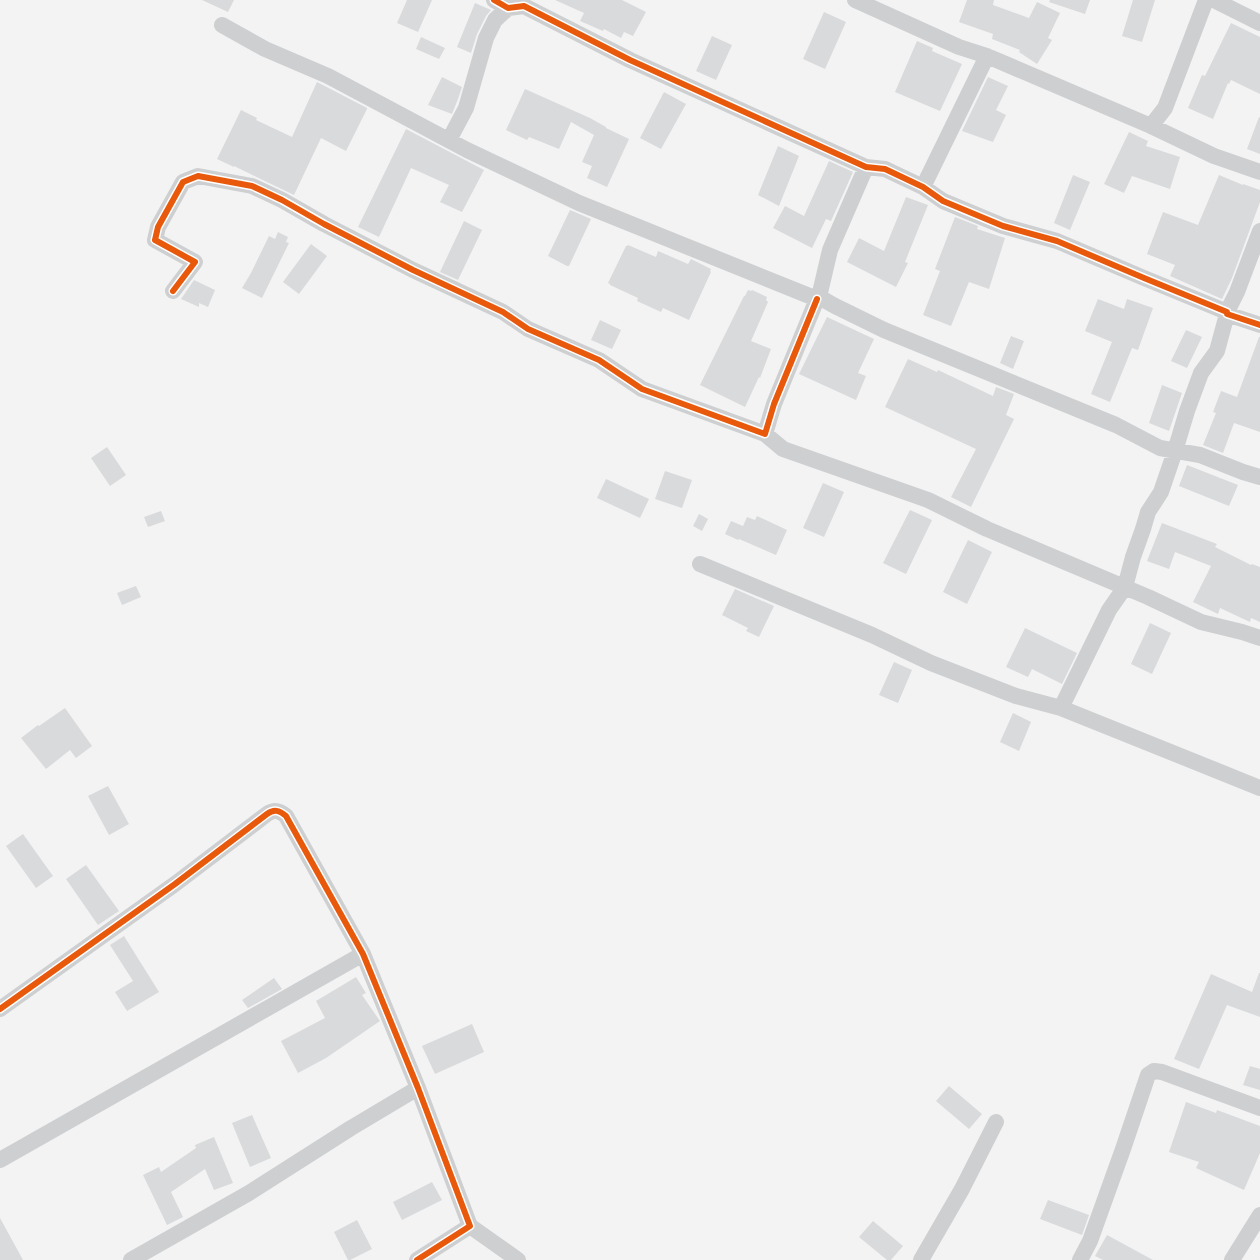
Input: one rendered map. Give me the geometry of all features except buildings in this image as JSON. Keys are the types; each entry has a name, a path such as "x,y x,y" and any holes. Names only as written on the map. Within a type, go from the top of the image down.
{"street":[{"path":"855,0 959,47 987,56 1151,126 1214,156 1260,172"},
{"path":"1151,126 1166,108 1206,0"},
{"path":"1214,0 1260,23"},
{"path":"449,140 466,108 486,38 501,4 524,6 630,60 866,167 884,169 924,187 943,200 1003,226 1057,241 1227,313 1260,325"},
{"path":"222,25 265,49 328,76 467,150 579,203 818,298 884,330 1116,425 1160,448 1200,455 1242,472 1260,477"},
{"path":"924,187 987,56"},
{"path":"765,434 774,404 818,298 830,250 866,167"},
{"path":"174,291 195,262 155,240 158,227 183,182 198,176 252,186 413,270 503,312 528,329 600,360 642,389 765,434 783,450 928,500 987,529 1148,597 1201,622 1260,638"},
{"path":"1060,708 1110,610 1125,588 1133,556 1144,529 1148,512 1162,492 1201,373 1217,351 1227,313 1260,231"},
{"path":"700,564 872,635 931,663 1016,696 1060,708 1260,788"},
{"path":"0,1009 176,884 272,811 280,811 286,816 363,954 418,1088 470,1226 518,1260"},
{"path":"0,1160 363,954"},
{"path":"1080,1260 1090,1241 1148,1075 1154,1071 1162,1072 1260,1108"},
{"path":"131,1260 249,1193 418,1088"},
{"path":"921,1260 962,1189 996,1122"},
{"path":"1232,1260 1260,1215"},
{"path":"417,1260 470,1226"}],"cycle path":[{"path":"494,0 508,8 524,6 630,60 866,167 885,169 923,187 943,201 1003,226 1057,241 1227,312 1227,314 1260,325"},
{"path":"173,291 195,262 155,240 158,227 183,182 198,176 252,186 413,270 503,312 528,329 599,360 642,389 765,434 774,404 817,299"},
{"path":"0,1009 175,884 267,814 272,811 281,812 286,816 363,954 418,1088 470,1226 417,1260"}]}
